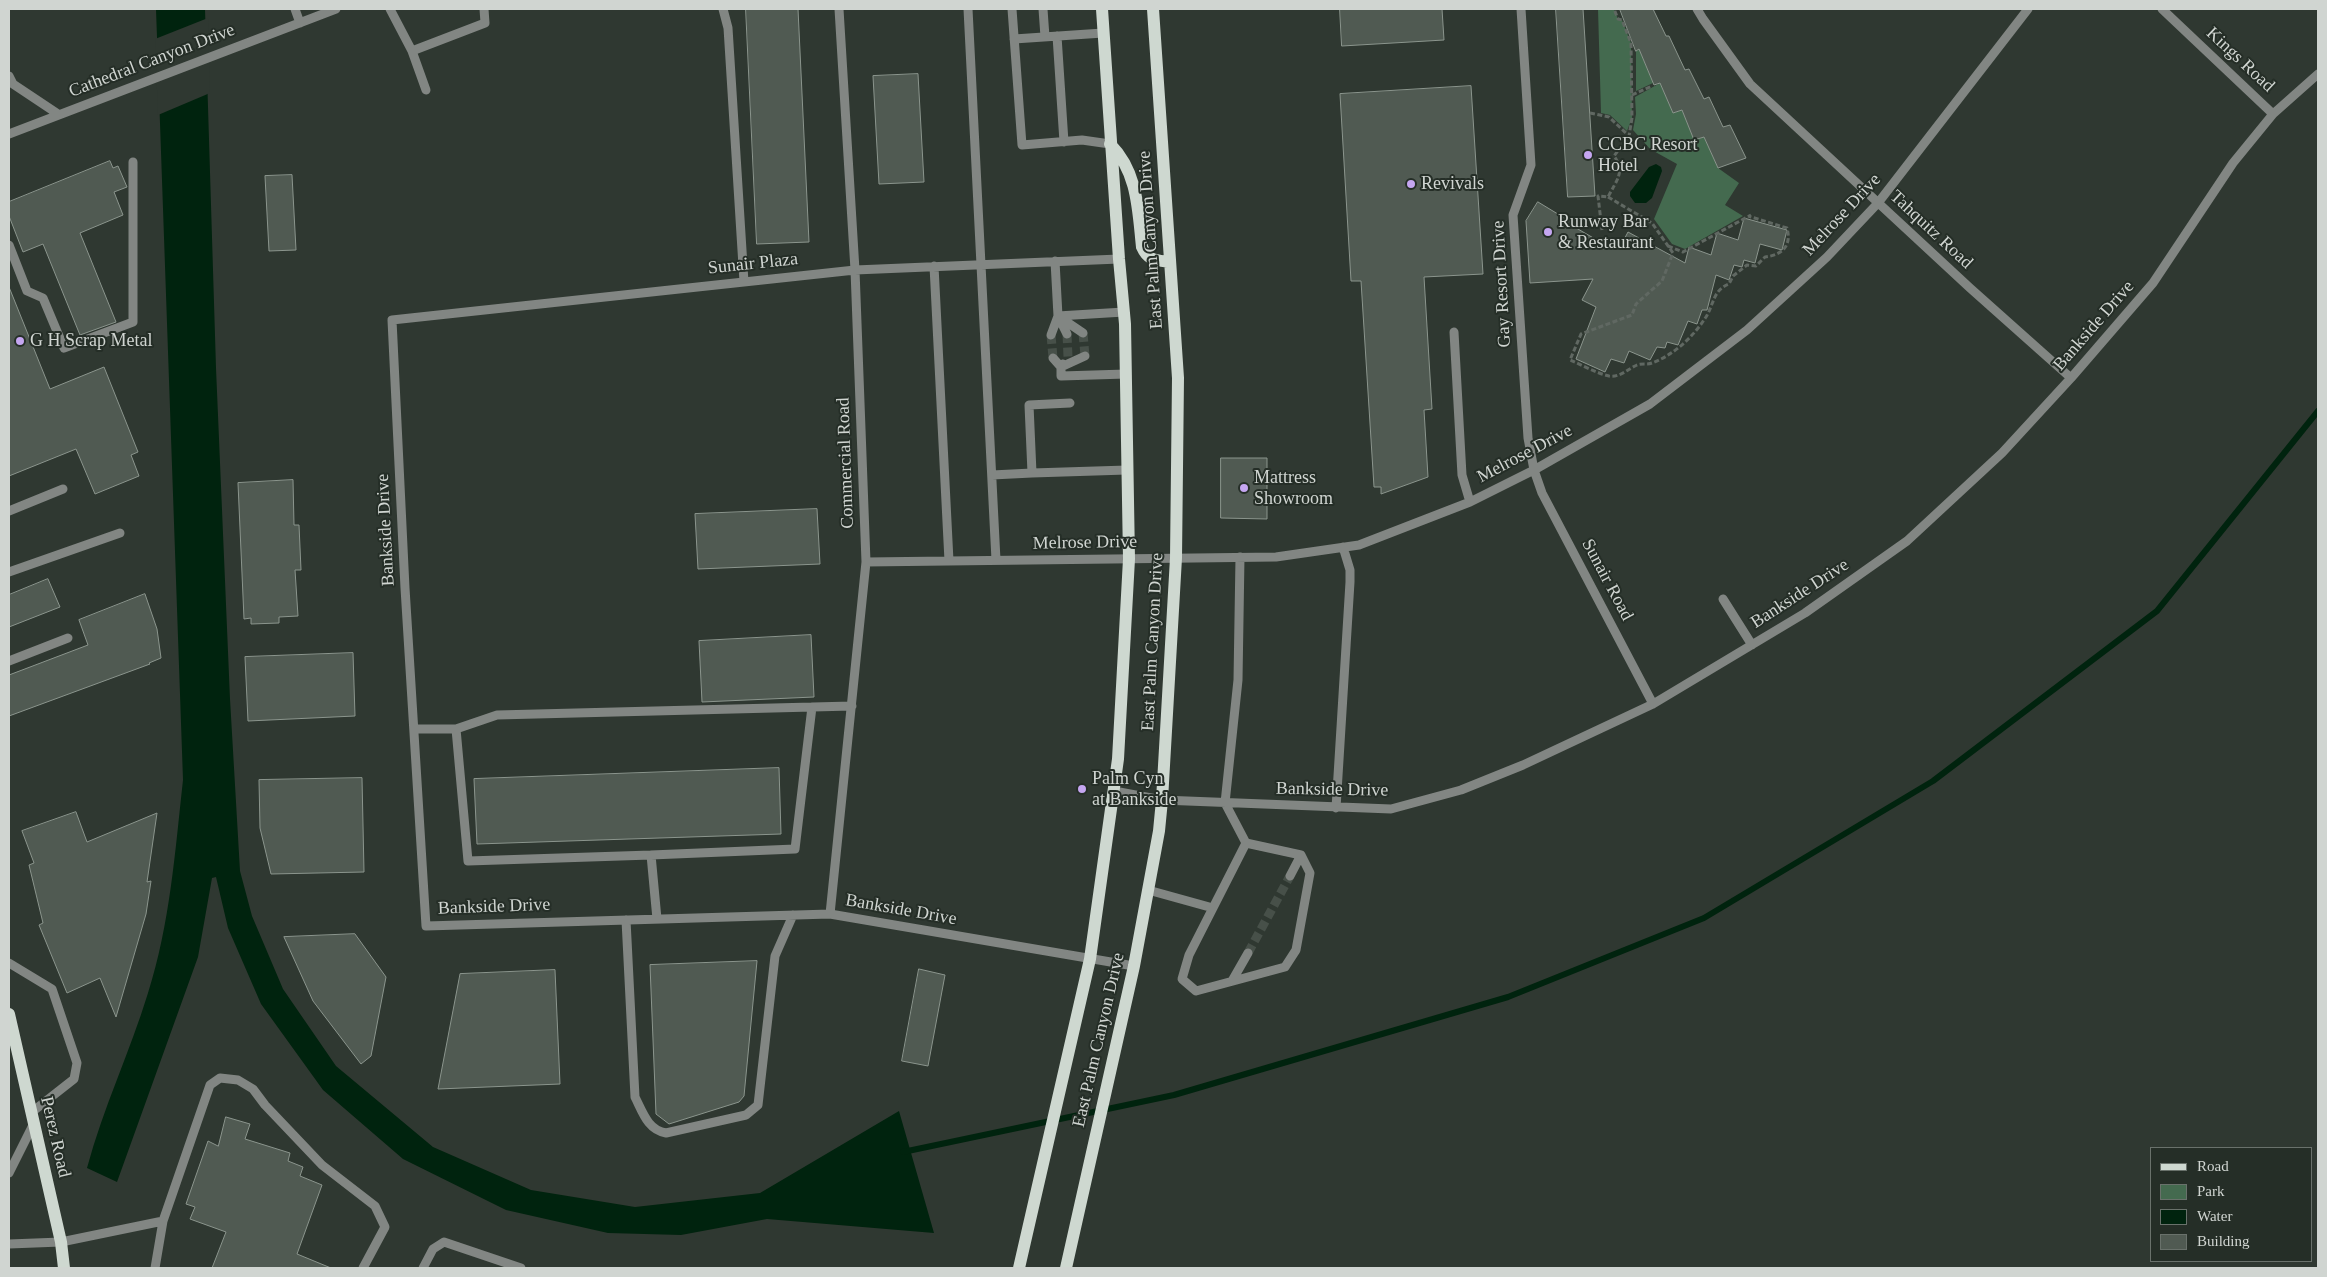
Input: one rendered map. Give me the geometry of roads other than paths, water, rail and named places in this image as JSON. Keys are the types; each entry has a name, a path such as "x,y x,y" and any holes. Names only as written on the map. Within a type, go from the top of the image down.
{"main road":[{"name":"East Palm Canyon Drive","path":"1019,1268 1090,959 1118,759 1129,559 1126,374 1124,312 1110,144 1102,9"},
{"name":"East Palm Canyon Drive","path":"1066,1268 1134,966 1159,831 1162,800 1176,558 1178,378 1153,9"},
{"path":"1110,144 1122,156 1136,191 1142,247 1145,256 1152,260 1170,262"},
{"name":"Perez Road","path":"9,1014 61,1242 64,1268"}],"street":[{"path":"295,9 300,23"},
{"name":"Cathedral Canyon Drive","path":"9,134 336,9"},
{"path":"390,9 412,51 426,90"},
{"path":"412,51 485,23 484,9"},
{"path":"723,9 728,28 744,282"},
{"name":"Commercial Road","path":"830,914 866,562 855,270 839,9"},
{"path":"968,9 983,264 996,560"},
{"path":"1012,9 1022,144 1082,140 1110,144"},
{"path":"1043,9 1045,37"},
{"name":"Gay Resort Drive","path":"1521,9 1531,165 1513,215 1528,438 1534,470"},
{"name":"Tahquitz Road","path":"1697,9 1702,20 1750,84 2071,378"},
{"name":"Melrose Drive","path":"866,562 1276,557 1359,545 1470,502 1534,470 1650,404 1747,330 1827,257 1878,203 2028,9"},
{"name":"Kings Road","path":"2162,9 2274,114"},
{"path":"1014,39 1104,33"},
{"path":"1057,36 1064,142"},
{"name":"Bankside Drive","path":"1114,791 1162,800 1391,809 1461,790 1522,765 1654,704 1805,613 1907,541 2002,453 2071,378 2153,283 2234,163 2274,114 2318,74"},
{"path":"9,76 13,84 58,114"},
{"path":"9,245 27,291 43,298 64,348 133,322 133,162"},
{"name":"Sunair Plaza","path":"392,320 855,270 1119,259"},
{"path":"1055,261 1058,316 1066,334"},
{"path":"934,266 949,561"},
{"path":"1058,316 1124,312"},
{"path":"1058,316 1083,333"},
{"path":"1051,335 1058,316"},
{"name":"Bankside Drive","path":"392,320 426,926 830,914 1134,966"},
{"path":"1454,332 1462,475 1470,502"},
{"path":"1061,367 1085,356"},
{"path":"1068,357 1061,367 1061,376 1126,374"},
{"path":"1053,358 1061,367"},
{"path":"1032,473 1029,405 1070,403"},
{"path":"992,475 1128,470"},
{"name":"Sunair Road","path":"1534,470 1542,493 1654,704"},
{"path":"9,511 63,489"},
{"path":"9,572 120,533"},
{"path":"1336,808 1350,582 1350,570 1343,547"},
{"path":"1240,557 1238,680 1225,803 1246,843 1301,855"},
{"path":"1723,599 1752,645"},
{"path":"9,661 68,638"},
{"path":"414,729 456,729 498,715 852,706"},
{"path":"456,729 468,861 795,850 812,707"},
{"path":"1246,843 1189,954 1182,979 1196,991 1285,967 1296,950 1310,873 1301,855"},
{"path":"651,854 657,919"},
{"path":"1290,876 1301,855"},
{"path":"1148,890 1213,908"},
{"path":"626,920 636,1098 646,1119 656,1131 666,1133 746,1115 758,1105 775,956 793,915"},
{"path":"1232,981 1248,953"},
{"path":"9,963 52,988 77,1063 74,1079 33,1117 9,1173"},
{"path":"155,1268 163,1221 210,1085 220,1078 238,1080 253,1089 265,1105 322,1165 379,1211 385,1227 363,1268"},
{"path":"9,1244 61,1242 163,1221"},
{"path":"423,1268 433,1249 444,1242 521,1268"}],"water":[{"path":"156,9 205,9 216,368 230,699 240,871 252,916 283,989 336,1066 433,1147 531,1190 635,1207 760,1193 899,1111 934,1233 767,1219 681,1235 608,1233 506,1210 403,1159 323,1090 261,1004 228,928 216,877 212,878 198,957 117,1182 87,1168 93,1146 141,1015 162,941 171,888 183,780"},
{"path":"1656,164 1661,167 1662,171 1652,198 1646,203 1635,203 1630,196 1630,192 1649,167"}],"waterway":[{"path":"903,1152 1174,1095 1508,997 1704,918 1933,781 2157,611 2318,411"}],"tunnel":[{"path":"1083,333 1085,356"},
{"path":"1067,334 1068,357"},
{"path":"1051,335 1053,358"},
{"path":"1248,953 1290,876"}],"place":[{"name":"CCBC Resort Hotel","path":"1588,155"},
{"name":"Revivals","path":"1411,184"},
{"name":"Runway Bar & Restaurant","path":"1548,232"},
{"name":"G H Scrap Metal","path":"20,341"},
{"name":"Mattress Showroom","path":"1244,488"},
{"name":"Palm Cyn at Bankside","path":"1082,789"}]}
